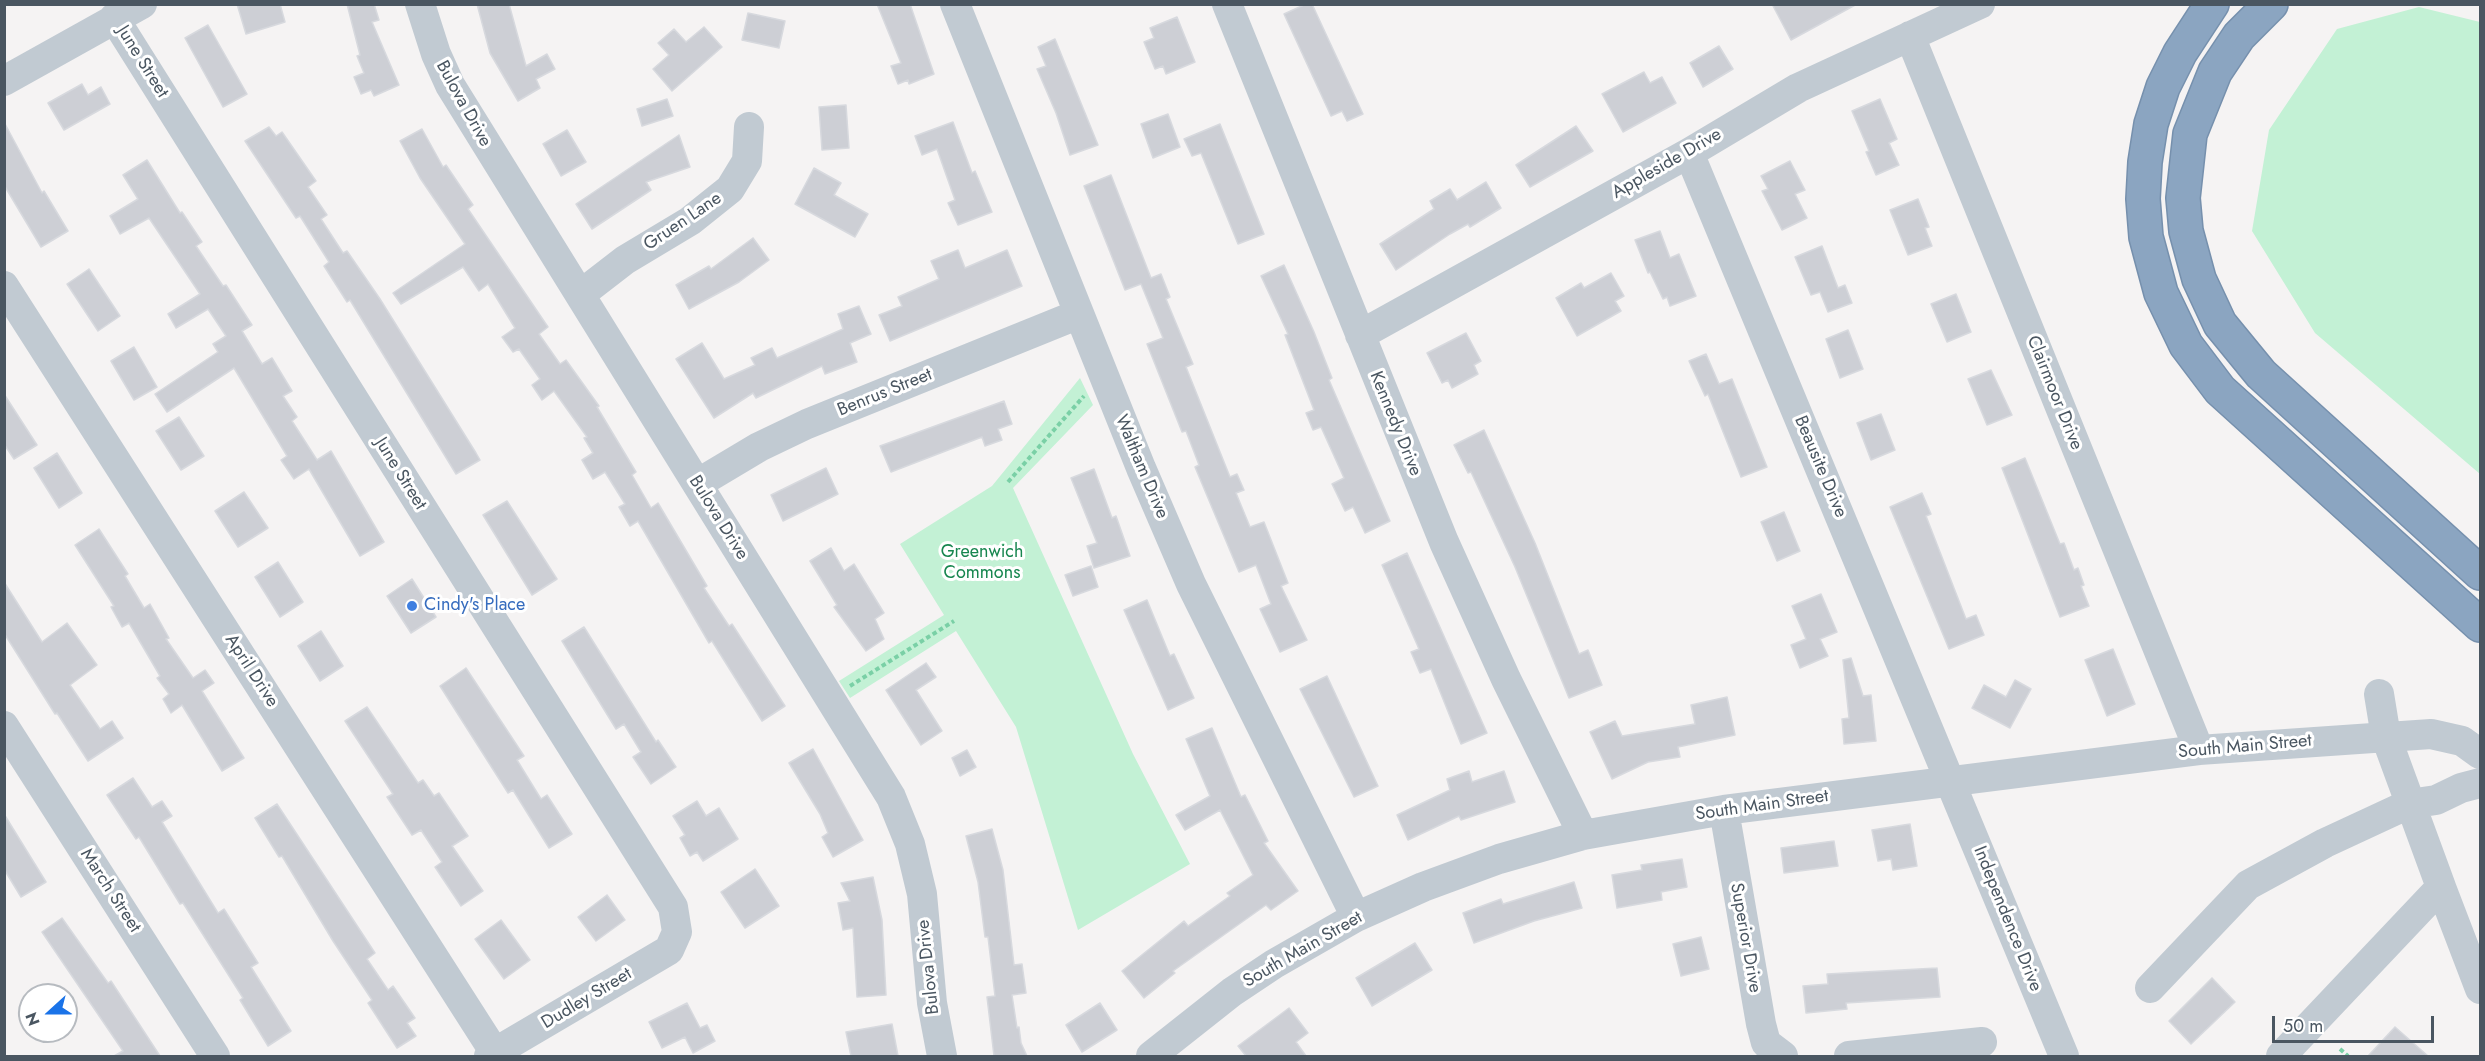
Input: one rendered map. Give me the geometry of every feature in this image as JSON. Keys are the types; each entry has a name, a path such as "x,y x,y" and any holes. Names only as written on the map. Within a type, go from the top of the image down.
{"highway":[{"path":"2212,4 2180,53 2163,87 2151,124 2145,162 2143,199 2146,237 2155,274 2168,311 2186,345 2220,390 2481,625"},
{"path":"2271,4 2240,36 2215,72 2190,134 2183,198 2186,231 2199,279 2220,324 2261,374 2481,573"}],"street":[{"path":"4,81 142,4"},
{"name":"Bulova Drive","path":"420,4 436,54 450,85 866,753 902,820 922,894 932,1003 942,1056"},
{"name":"Waltham Drive","path":"955,4 1079,314 1191,584 1356,917"},
{"name":"Kennedy Drive","path":"1227,4 1449,552 1506,679 1583,835"},
{"name":"Appleside Drive","path":"1360,335 1689,153 1798,88 1980,4"},
{"name":"June Street","path":"114,18 673,907 677,932"},
{"name":"Clairmoor Drive","path":"1910,36 2199,750"},
{"name":"Gruen Lane","path":"581,294 625,261 690,221 730,189 747,161 749,127"},
{"name":"Beausite Drive","path":"1689,153 1950,781"},
{"name":"April Drive","path":"4,286 494,1055"},
{"name":"Benrus Street","path":"697,484 759,447 807,424 1079,314"},
{"path":"2379,694 2386,737 2409,804 2481,989"},
{"name":"March Street","path":"4,726 215,1056"},
{"name":"South Main Street","path":"1151,1056 1190,1024 1266,969 1356,917 1423,887 1488,863 1583,835 1724,810 2199,750 2431,734 2462,741 2481,754"},
{"name":"Independence Drive","path":"1950,781 2064,1056"},
{"path":"2150,988 2248,885 2325,843 2409,804 2436,800 2461,788 2481,783"},
{"name":"Superior Drive","path":"1724,810 1761,1024 1766,1043 1777,1054 1783,1056"},
{"path":"2294,1052 2441,887"},
{"name":"Dudley Street","path":"494,1055 669,950 677,932"},
{"path":"1849,1056 1982,1042"}],"path":[{"path":"1008,482 1087,393"},
{"path":"850,686 954,621"},
{"path":"2340,1049 2348,1056"}],"green space":[{"path":"2419,7 2480,22 2480,474 2315,333 2252,231 2269,130 2337,29"},
{"name":"Greenwich Commons","path":"1080,378 1093,405 1013,488 1133,754 1190,864 1078,930 1016,727 956,631 850,698 839,681 944,615 900,544 992,486"}],"building":[{"path":"237,4 280,4 285,22 246,34"},
{"path":"347,4 374,4 379,20 372,22 399,85 374,96 371,90 361,94 354,77 364,73 357,56 360,55"},
{"path":"477,4 509,4 526,66 547,54 555,69 536,79 540,88 518,101 490,53"},
{"path":"877,4 910,4 934,74 909,84 908,80 898,84 891,66 901,63"},
{"path":"1306,4 1312,4 1363,114 1347,121 1342,111 1331,116 1284,14"},
{"path":"1772,4 1857,4 1791,40"},
{"path":"748,13 785,21 779,48 742,40"},
{"path":"1177,17 1195,62 1166,74 1163,66 1155,69 1144,42 1154,38 1150,28"},
{"path":"208,25 247,94 223,107 185,38"},
{"path":"704,27 722,47 672,91 653,69 669,55 658,43 674,29 686,42"},
{"path":"1055,39 1098,145 1070,155 1056,113 1037,69 1046,66 1038,47"},
{"path":"1719,46 1733,69 1703,87 1690,63"},
{"path":"1644,72 1650,83 1662,77 1676,103 1623,132 1602,94"},
{"path":"82,84 88,95 101,87 110,104 64,130 48,103"},
{"path":"667,99 673,116 642,126 637,109"},
{"path":"1880,99 1897,139 1889,143 1899,165 1876,175 1866,152 1869,151 1852,111"},
{"path":"846,105 849,148 822,150 819,107"},
{"path":"1168,114 1180,147 1153,158 1141,124"},
{"path":"4,122 42,193 44,191 68,231 41,247 4,185"},
{"path":"953,122 972,173 975,171 992,212 958,225 948,203 955,200 937,149 922,155 915,136"},
{"path":"1220,124 1264,234 1238,244 1201,153 1192,156 1184,139"},
{"path":"1576,126 1593,151 1530,187 1516,165"},
{"path":"269,127 276,136 282,132 316,181 308,187 327,215 321,219 343,253 347,251 380,299 480,460 456,474 350,300 347,302 324,266 329,262 300,216 296,218 245,141"},
{"path":"422,129 443,167 446,165 473,205 468,209 548,327 539,334 560,364 566,360 599,406 597,407 636,472 632,475 651,508 658,503 707,586 704,588 729,626 732,624 785,706 762,721 712,641 709,643 638,521 630,526 619,507 625,504 605,472 593,479 582,460 593,453 584,438 587,437 554,391 542,400 532,385 540,379 519,349 513,352 502,337 515,328 488,284 479,291 463,267 401,304 393,293 465,244 420,178 400,141"},
{"path":"567,130 586,162 561,176 543,144"},
{"path":"679,135 690,167 646,182 651,190 592,229 576,204"},
{"path":"147,160 180,213 182,212 202,242 196,246 223,286 226,285 252,325 242,331 262,364 272,358 292,391 283,396 297,417 292,421 317,460 331,451 384,542 360,556 309,469 294,479 281,460 287,456 234,368 167,412 155,394 218,352 213,344 226,336 208,309 176,328 168,314 200,294 149,218 120,234 110,216 138,199 123,175"},
{"path":"1790,161 1805,190 1795,194 1807,218 1782,230 1762,191 1768,189 1761,176"},
{"path":"814,168 841,183 834,195 868,214 855,237 795,204"},
{"path":"1111,175 1151,278 1161,274 1170,297 1166,299 1193,364 1186,367 1230,477 1237,474 1244,490 1236,493 1250,527 1264,522 1288,583 1281,586 1307,640 1280,652 1260,609 1271,604 1256,565 1239,572 1195,467 1199,465 1186,431 1182,432 1147,344 1163,338 1141,284 1125,290 1084,186"},
{"path":"1486,182 1501,208 1470,227 1468,224 1450,234 1396,270 1380,244 1434,209 1430,201 1450,189 1457,200"},
{"path":"1918,199 1929,227 1925,228 1932,246 1908,255 1890,210"},
{"path":"1660,231 1670,258 1679,254 1696,296 1670,306 1667,297 1663,299 1650,272 1648,273 1635,240"},
{"path":"753,238 769,260 739,282 689,309 676,285 709,266 711,269"},
{"path":"1822,246 1838,288 1845,285 1852,303 1828,312 1820,292 1811,295 1795,257"},
{"path":"958,250 965,268 1007,250 1022,286 890,341 879,315 902,306 898,297 939,279 931,261"},
{"path":"1284,265 1332,378 1329,380 1390,521 1365,533 1353,507 1345,511 1332,484 1344,478 1321,427 1313,430 1306,413 1314,410 1285,335 1288,334 1261,276"},
{"path":"89,269 120,316 98,331 67,284"},
{"path":"1611,273 1624,296 1615,301 1621,311 1577,336 1556,298 1581,283 1584,288"},
{"path":"1956,294 1971,332 1947,342 1931,304"},
{"path":"859,306 871,334 850,343 857,362 825,374 822,366 756,398 753,393 714,418 676,359 702,343 724,379 755,365 751,358 772,348 777,358 843,329 838,314"},
{"path":"1848,330 1863,369 1840,378 1826,339"},
{"path":"1466,333 1481,361 1474,365 1478,374 1452,388 1448,380 1442,383 1427,353"},
{"path":"134,347 157,387 134,400 111,361"},
{"path":"1706,354 1719,384 1732,379 1767,467 1741,477 1708,394 1705,396 1689,361"},
{"path":"1991,370 2012,415 1987,425 1968,379"},
{"path":"4,394 37,445 14,459 4,444"},
{"path":"1004,401 1012,424 998,429 1002,440 985,446 982,437 891,472 880,446"},
{"path":"1881,414 1895,450 1871,460 1857,423"},
{"path":"179,417 204,456 181,470 156,431"},
{"path":"1484,430 1535,543 1579,654 1588,650 1602,685 1569,698 1515,567 1471,472 1468,473 1454,445"},
{"path":"57,453 82,493 59,508 34,468"},
{"path":"2025,458 2060,544 2064,543 2074,570 2078,568 2084,585 2081,586 2089,606 2060,617 2002,468"},
{"path":"826,468 838,494 783,521 771,495"},
{"path":"1094,469 1112,518 1116,516 1130,556 1094,568 1087,546 1097,543 1071,478"},
{"path":"244,492 268,528 238,547 215,511"},
{"path":"1922,493 1931,514 1926,516 1966,619 1976,615 1984,635 1949,649 1890,507"},
{"path":"507,501 557,579 532,595 483,515"},
{"path":"1784,512 1800,551 1777,561 1761,522"},
{"path":"99,529 128,574 125,576 144,608 150,604 169,638 166,639 193,678 205,670 214,683 202,691 244,758 222,771 182,705 171,713 163,699 169,694 157,678 160,676 129,623 122,627 111,607 114,606 75,545"},
{"path":"831,548 844,571 854,564 884,613 875,619 884,639 866,651 834,607 837,605 810,561"},
{"path":"1407,553 1487,733 1461,744 1431,669 1420,673 1411,652 1419,649 1382,565"},
{"path":"278,562 303,602 280,617 255,577"},
{"path":"1091,566 1098,587 1073,596 1065,575"},
{"name":"Cindy's Place","path":"412,579 436,617 411,633 387,596"},
{"path":"4,582 42,642 67,623 97,665 70,685 100,729 112,721 123,738 88,761 57,713 55,714 4,633"},
{"path":"1821,594 1837,632 1820,639 1828,656 1800,668 1791,645 1806,639 1792,606"},
{"path":"1147,600 1170,656 1174,654 1194,698 1168,710 1124,610"},
{"path":"584,627 656,742 658,740 676,767 651,784 633,757 641,752 624,724 616,729 562,641"},
{"path":"321,631 343,666 320,681 298,646"},
{"path":"2113,649 2135,704 2107,716 2085,660"},
{"path":"1851,658 1863,696 1871,695 1876,741 1844,744 1842,719 1849,718 1843,660"},
{"path":"926,663 936,677 916,690 942,731 921,745 886,690"},
{"path":"466,668 524,756 517,760 541,799 547,795 572,834 549,848 513,790 508,793 440,686"},
{"path":"1327,676 1378,786 1354,797 1300,689"},
{"path":"2015,680 2031,689 2010,728 1972,708 1984,685 2006,697"},
{"path":"1727,697 1735,735 1678,747 1680,757 1648,762 1612,779 1590,732 1615,721 1622,736 1695,724 1691,705"},
{"path":"367,707 418,783 423,780 434,796 439,793 468,836 452,846 483,891 461,906 435,867 442,862 421,830 412,835 387,797 393,794 345,721"},
{"path":"1212,728 1241,797 1245,795 1268,841 1264,843 1298,891 1271,910 1266,905 1173,971 1175,973 1144,998 1122,971 1184,921 1188,926 1230,896 1227,893 1253,875 1220,810 1185,830 1176,815 1210,796 1186,739"},
{"path":"813,749 863,840 833,857 822,837 828,833 820,814 789,763"},
{"path":"967,750 976,767 960,776 952,758"},
{"path":"1469,771 1472,782 1504,771 1515,802 1461,820 1459,816 1408,840 1397,815 1450,790 1447,779"},
{"path":"133,778 152,807 162,801 172,816 162,822 218,913 224,909 258,963 251,967 291,1031 268,1046 240,1000 243,998 183,903 180,904 139,837 136,839 107,795"},
{"path":"697,801 706,816 719,808 738,839 703,861 697,852 690,856 680,838 685,835 673,816"},
{"path":"277,804 375,953 367,959 388,990 393,986 415,1018 407,1023 416,1036 397,1048 368,1003 372,1000 333,941 282,856 279,857 255,818"},
{"path":"4,814 46,882 21,897 4,869"},
{"path":"1910,824 1917,866 1893,870 1891,859 1878,861 1872,830"},
{"path":"992,829 1003,870 1014,965 1022,964 1026,993 1012,995 1017,1028 1019,1027 1021,1043 1027,1056 994,1056 987,997 995,996 988,937 985,937 978,882 966,836"},
{"path":"1834,841 1838,866 1784,873 1781,848"},
{"path":"1682,859 1687,887 1661,892 1662,900 1617,908 1612,875 1642,870 1641,865"},
{"path":"755,869 779,906 745,928 721,892"},
{"path":"873,877 882,920 886,995 857,997 853,928 843,930 838,903 850,901 841,883"},
{"path":"1574,882 1582,908 1534,921 1474,943 1463,913 1501,899 1503,904"},
{"path":"607,895 625,920 596,941 578,917"},
{"path":"62,918 108,983 111,981 160,1056 114,1056 123,1051 42,932"},
{"path":"501,920 530,960 504,979 475,939"},
{"path":"1701,937 1709,969 1681,976 1673,944"},
{"path":"1415,943 1432,970 1372,1006 1356,978"},
{"path":"1937,968 1940,997 1846,1003 1847,1009 1806,1013 1803,986 1828,984 1827,974"},
{"path":"2212,978 2235,1002 2191,1044 2169,1021"},
{"path":"687,1003 700,1028 707,1025 715,1041 693,1053 685,1037 662,1048 649,1022"},
{"path":"1100,1003 1117,1030 1082,1052 1066,1025"},
{"path":"1289,1008 1308,1033 1296,1042 1306,1056 1246,1056 1238,1046"},
{"path":"892,1024 898,1056 851,1056 846,1032"},
{"path":"2395,1027 2428,1056 2368,1056"}],"place":[{"name":"Cindy's Place","path":"412,606"}]}
